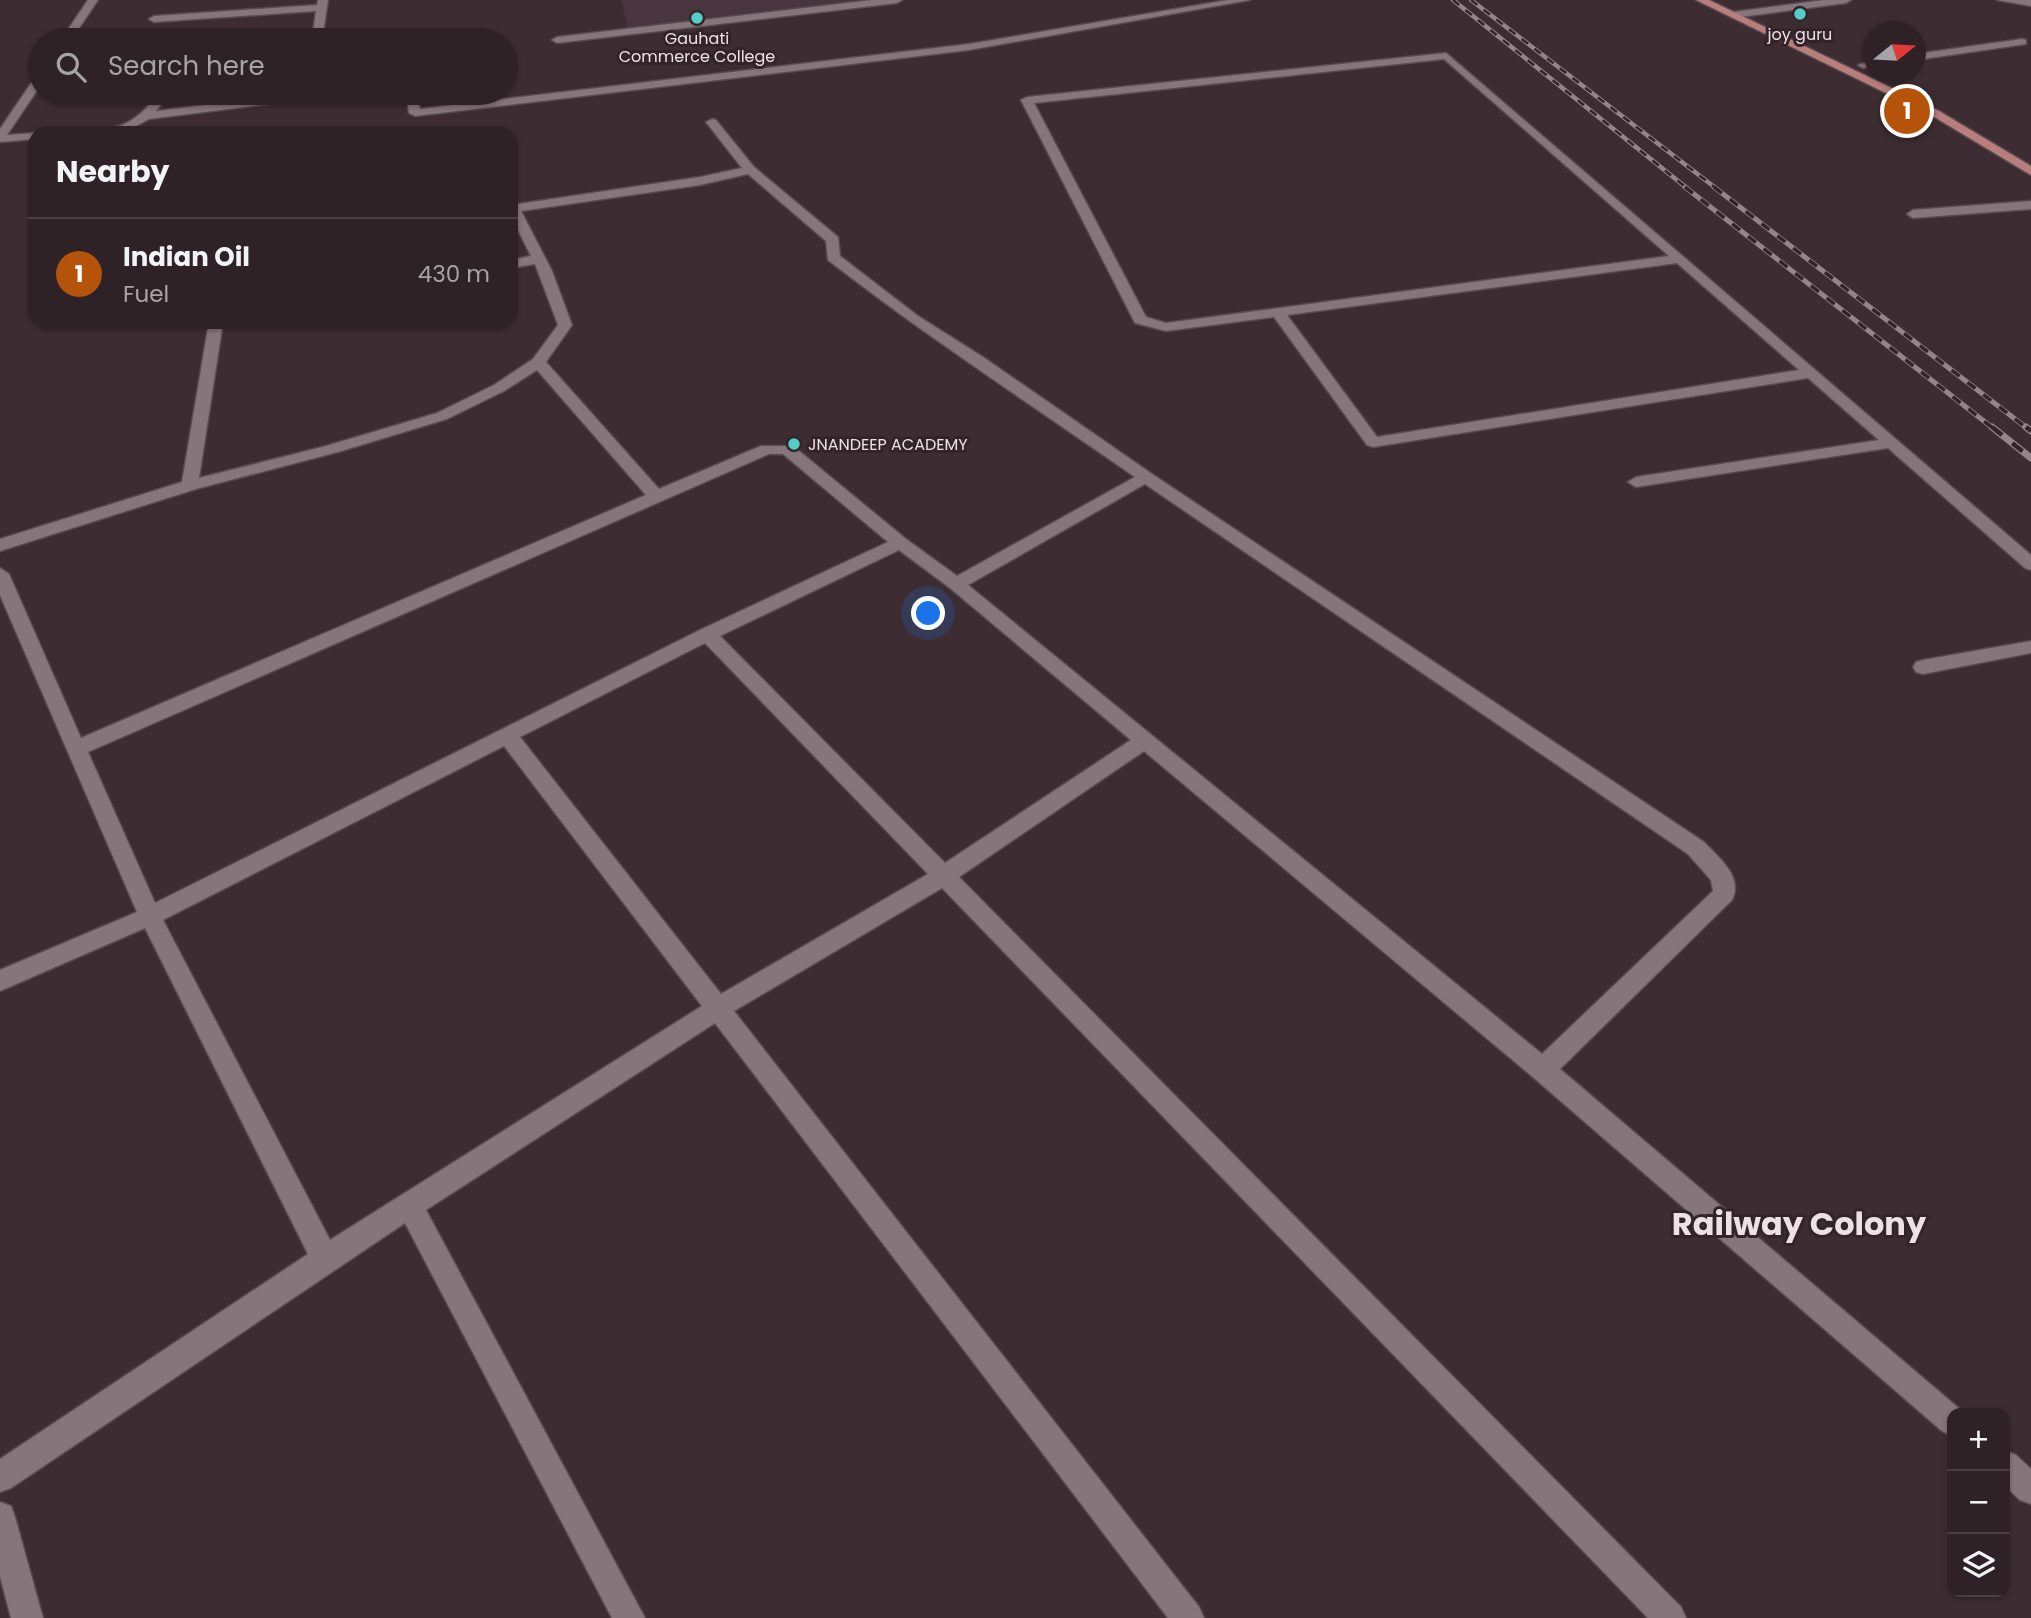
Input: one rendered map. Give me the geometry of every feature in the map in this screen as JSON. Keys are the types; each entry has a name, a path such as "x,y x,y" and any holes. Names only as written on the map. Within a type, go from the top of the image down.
{"main road":[{"path":"1700,0 1935,113 2029,165"},
{"path":"1721,0 1838,53"},
{"path":"1851,59 1863,63"},
{"path":"1896,84 2029,165"}],"street":[{"path":"74,28 93,0"},
{"path":"557,40 897,0"},
{"path":"518,101 968,47 1245,0"},
{"path":"1733,15 1846,0"},
{"path":"2003,0 2031,3"},
{"path":"154,19 325,3 320,28"},
{"path":"1926,56 2022,42"},
{"path":"1680,259 1166,327 1140,320 1027,100 1446,56 1680,259 1810,373 2031,564"},
{"path":"0,138 28,96"},
{"path":"146,116 155,105"},
{"path":"127,126 146,116 229,105"},
{"path":"413,105 415,113 482,105"},
{"path":"712,122 750,170 832,240 834,257 904,312 1696,848 1722,877 1724,894 1543,1070"},
{"path":"0,138 28,136"},
{"path":"518,206 687,183 750,170"},
{"path":"1913,214 2031,205"},
{"path":"0,545 190,485 332,449 442,416 499,388 538,362 565,325 539,259 518,219"},
{"path":"518,263 539,259"},
{"path":"1277,312 1373,442 1810,373"},
{"path":"190,485 215,329"},
{"path":"538,362 657,497"},
{"path":"1636,482 1891,443"},
{"path":"76,749 767,449 787,449 900,543 956,584 1543,1070 1947,1417"},
{"path":"956,584 1146,477"},
{"path":"0,981 150,916 708,634 900,543"},
{"path":"0,574 150,916 325,1259"},
{"path":"708,634 942,877 1670,1618"},
{"path":"1923,667 2031,647"},
{"path":"508,736 720,1007 1188,1618"},
{"path":"0,1478 325,1259 720,1007 942,877 1144,741"},
{"path":"410,1206 629,1618"},
{"path":"2010,1470 2031,1489"},
{"path":"0,1517 27,1618"}],"shaded area":[{"name":"Gauhati Commerce College","path":"621,0 907,0 630,35"}],"railway":[{"path":"1453,0 1688,189"},
{"path":"1471,0 1717,189"},
{"path":"1685,187 1994,429"},
{"path":"1714,187 2028,429"},
{"path":"1992,427 2031,458"},
{"path":"2026,427 2031,431"}],"place":[{"name":"joy guru","path":"1800,14"},
{"name":"Gauhati Commerce College","path":"697,18"},
{"name":"Indian Oil","path":"1907,111"},
{"name":"JNANDEEP ACADEMY","path":"794,444"}],"district":[{"name":"Railway Colony","path":"1799,1224"}]}
